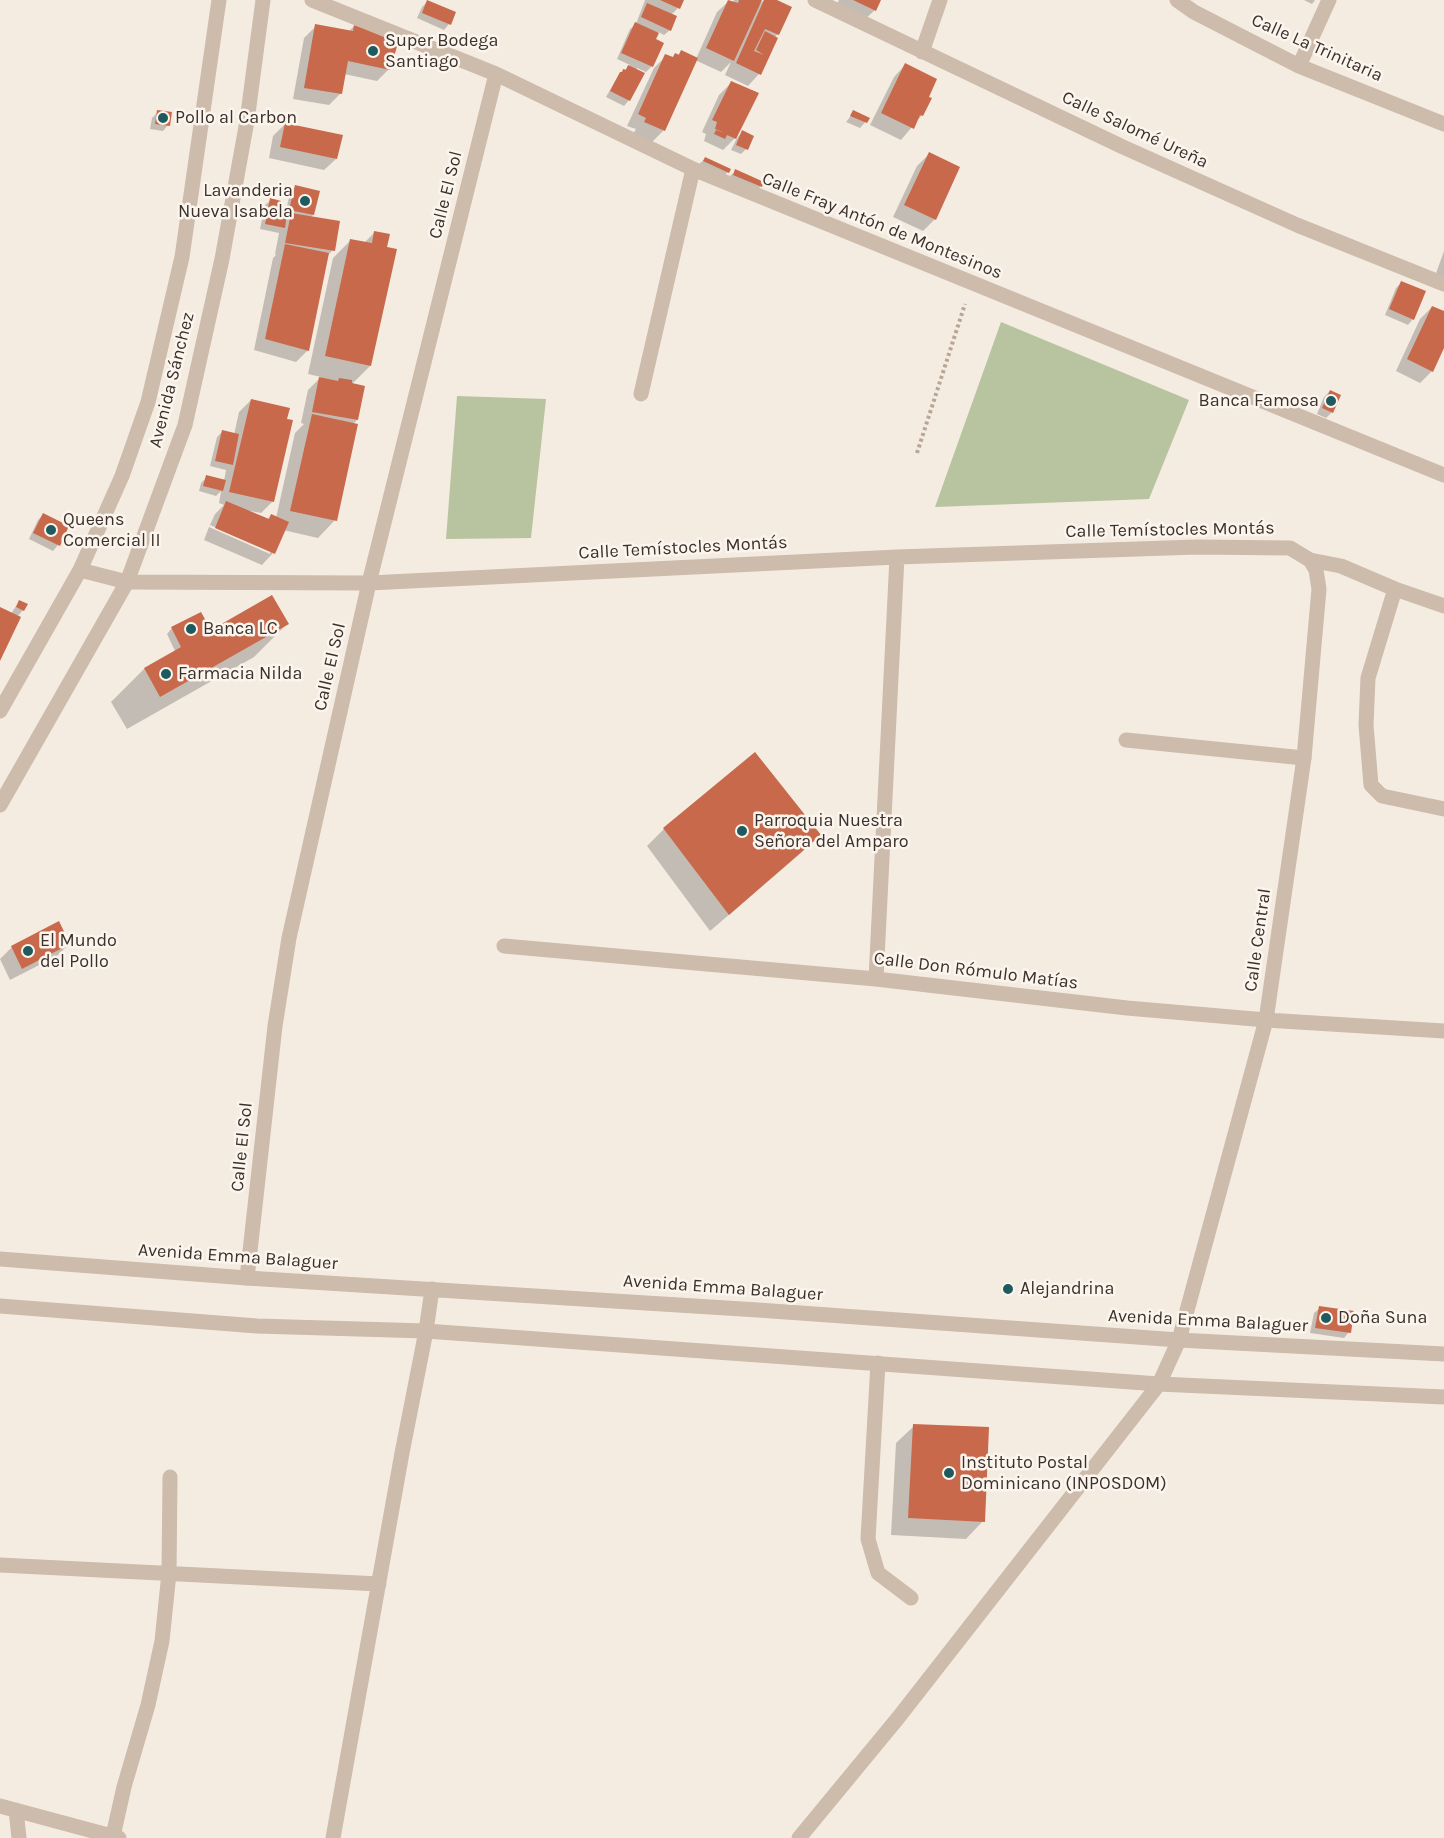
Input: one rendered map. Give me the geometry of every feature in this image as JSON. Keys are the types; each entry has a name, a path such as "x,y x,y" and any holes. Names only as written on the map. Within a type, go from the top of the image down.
{"street":[{"name":"Avenida Sánchez","path":"0,711 80,570 122,476 148,402 183,257 219,0"},
{"name":"Avenida Sánchez","path":"0,805 128,582 184,425 222,259 247,121 263,0"},
{"name":"Calle Fray Antón de Montesinos","path":"312,0 496,74 693,170 1444,475"},
{"name":"Calle Salomé Ureña","path":"814,0 1123,147 1286,220 1444,284"},
{"path":"922,52 940,0"},
{"name":"Calle La Trinitaria","path":"1177,0 1194,12 1299,66 1442,118"},
{"path":"1299,66 1329,0"},
{"name":"Calle El Sol","path":"246,1278 275,1026 284,970 369,583 496,74"},
{"path":"641,394 693,170"},
{"name":"Calle Temístocles Montás","path":"80,570 128,582 369,583 897,557 1197,547 1290,548 1310,560"},
{"path":"876,979 897,557"},
{"path":"1310,560 1341,566 1395,589 1444,606"},
{"name":"Calle Central","path":"799,1838 898,1718 1159,1384 1179,1340 1266,1020 1304,758 1319,589 1316,570 1310,560"},
{"path":"1395,589 1368,678 1366,725 1371,785 1382,796 1444,809"},
{"path":"1126,740 1304,758"},
{"name":"Calle Don Rómulo Matías","path":"504,946 876,979 1127,1008 1266,1020 1444,1031"},
{"name":"Avenida Emma Balaguer","path":"0,1259 246,1278 770,1311 1179,1340 1444,1354"},
{"path":"333,1838 432,1289"},
{"path":"0,1306 257,1326 426,1331 1159,1384 1444,1397"},
{"path":"878,1363 868,1539 878,1573 911,1598"},
{"path":"0,1806 116,1837 122,1793 156,1674 169,1573 170,1477"},
{"path":"0,1565 379,1584"},
{"path":"16,1810 19,1838"}],"path":[{"path":"917,453 972,284"}],"green space":[{"path":"1001,322 1189,400 1149,499 935,507"},
{"path":"457,396 546,399 531,538 446,539"}],"building":[{"path":"427,0 456,12 451,25 422,13"},
{"path":"660,0 684,0 680,9"},
{"path":"728,0 738,3 739,0 762,0 734,61 706,48"},
{"path":"764,0 777,0 792,7 779,35 765,29 754,51 764,55 756,50 765,31 778,38 761,75 736,63"},
{"path":"853,0 881,0 876,11"},
{"path":"647,3 677,16 671,31 641,17"},
{"path":"635,22 659,33 656,39 664,43 653,67 621,53"},
{"path":"315,24 353,31 354,25 399,40 390,70 348,61 342,94 304,88"},
{"path":"681,50 698,58 665,131 644,122 646,118 638,114 665,54 673,57 675,53 679,55"},
{"path":"905,63 937,79 929,97 932,98 923,116 920,115 914,129 881,113"},
{"path":"628,65 645,73 630,101 610,91 620,72 623,69 626,70"},
{"path":"731,81 759,93 736,139 727,135 725,139 714,134 716,130 725,133 715,129 717,122 712,120"},
{"name":"Pollo al Carbon","path":"157,110 172,112 170,126 155,124"},
{"path":"853,110 870,118 867,123 850,116"},
{"path":"285,123 343,135 337,159 280,147"},
{"path":"742,130 754,136 748,150 736,145"},
{"path":"929,152 960,167 936,220 904,205"},
{"path":"705,157 731,169 729,173 703,161"},
{"path":"735,169 764,182 762,187 733,175"},
{"name":"Lavanderia Nueva Isabela","path":"295,185 320,191 314,215 289,210"},
{"path":"270,198 281,201 279,213 287,214 285,228 265,224"},
{"path":"291,213 340,221 335,251 285,243"},
{"path":"374,231 390,234 387,247 397,249 371,366 325,356 350,239 372,243"},
{"path":"285,244 329,253 309,351 265,339"},
{"path":"1401,281 1426,291 1414,320 1389,309"},
{"path":"1432,306 1444,311 1444,348 1433,372 1407,359"},
{"path":"319,377 338,381 339,378 352,380 352,383 365,386 358,420 312,412"},
{"name":"Banca Famosa","path":"1330,390 1341,395 1333,413 1322,408"},
{"path":"251,399 290,408 287,419 293,420 274,502 229,492"},
{"path":"312,414 358,424 337,521 290,511"},
{"path":"222,430 239,434 233,465 215,461"},
{"path":"206,475 226,480 223,491 203,486"},
{"path":"226,501 269,519 271,514 289,522 275,554 215,528"},
{"name":"Queens Comercial II","path":"43,513 69,526 60,546 33,533"},
{"path":"272,595 289,624 160,697 144,668 181,647 171,627 201,612 211,630"},
{"path":"19,600 28,604 24,611 16,607"},
{"path":"0,607 21,617 0,661"},
{"name":"Parroquia Nuestra Señora del Amparo","path":"755,752 821,835 729,915 663,828"},
{"path":"59,921 70,944 22,969 11,946"},
{"path":"1319,1306 1354,1311 1351,1333 1315,1328"},
{"name":"Instituto Postal Dominicano (INPOSDOM)","path":"913,1424 989,1427 985,1522 908,1518"}],"place":[{"name":"Super Bodega Santiago","path":"373,51"},
{"name":"Pollo al Carbon","path":"163,118"},
{"name":"Lavanderia Nueva Isabela","path":"305,201"},
{"name":"Banca Famosa","path":"1331,401"},
{"name":"Queens Comercial II","path":"51,530"},
{"name":"Banca LC","path":"191,629"},
{"name":"Farmacia Nilda","path":"166,674"},
{"name":"Parroquia Nuestra Señora del Amparo","path":"742,831"},
{"name":"El Mundo del Pollo","path":"28,951"},
{"name":"Alejandrina","path":"1008,1289"},
{"name":"Doña Suna","path":"1326,1318"},
{"name":"Instituto Postal Dominicano (INPOSDOM)","path":"949,1473"}]}
